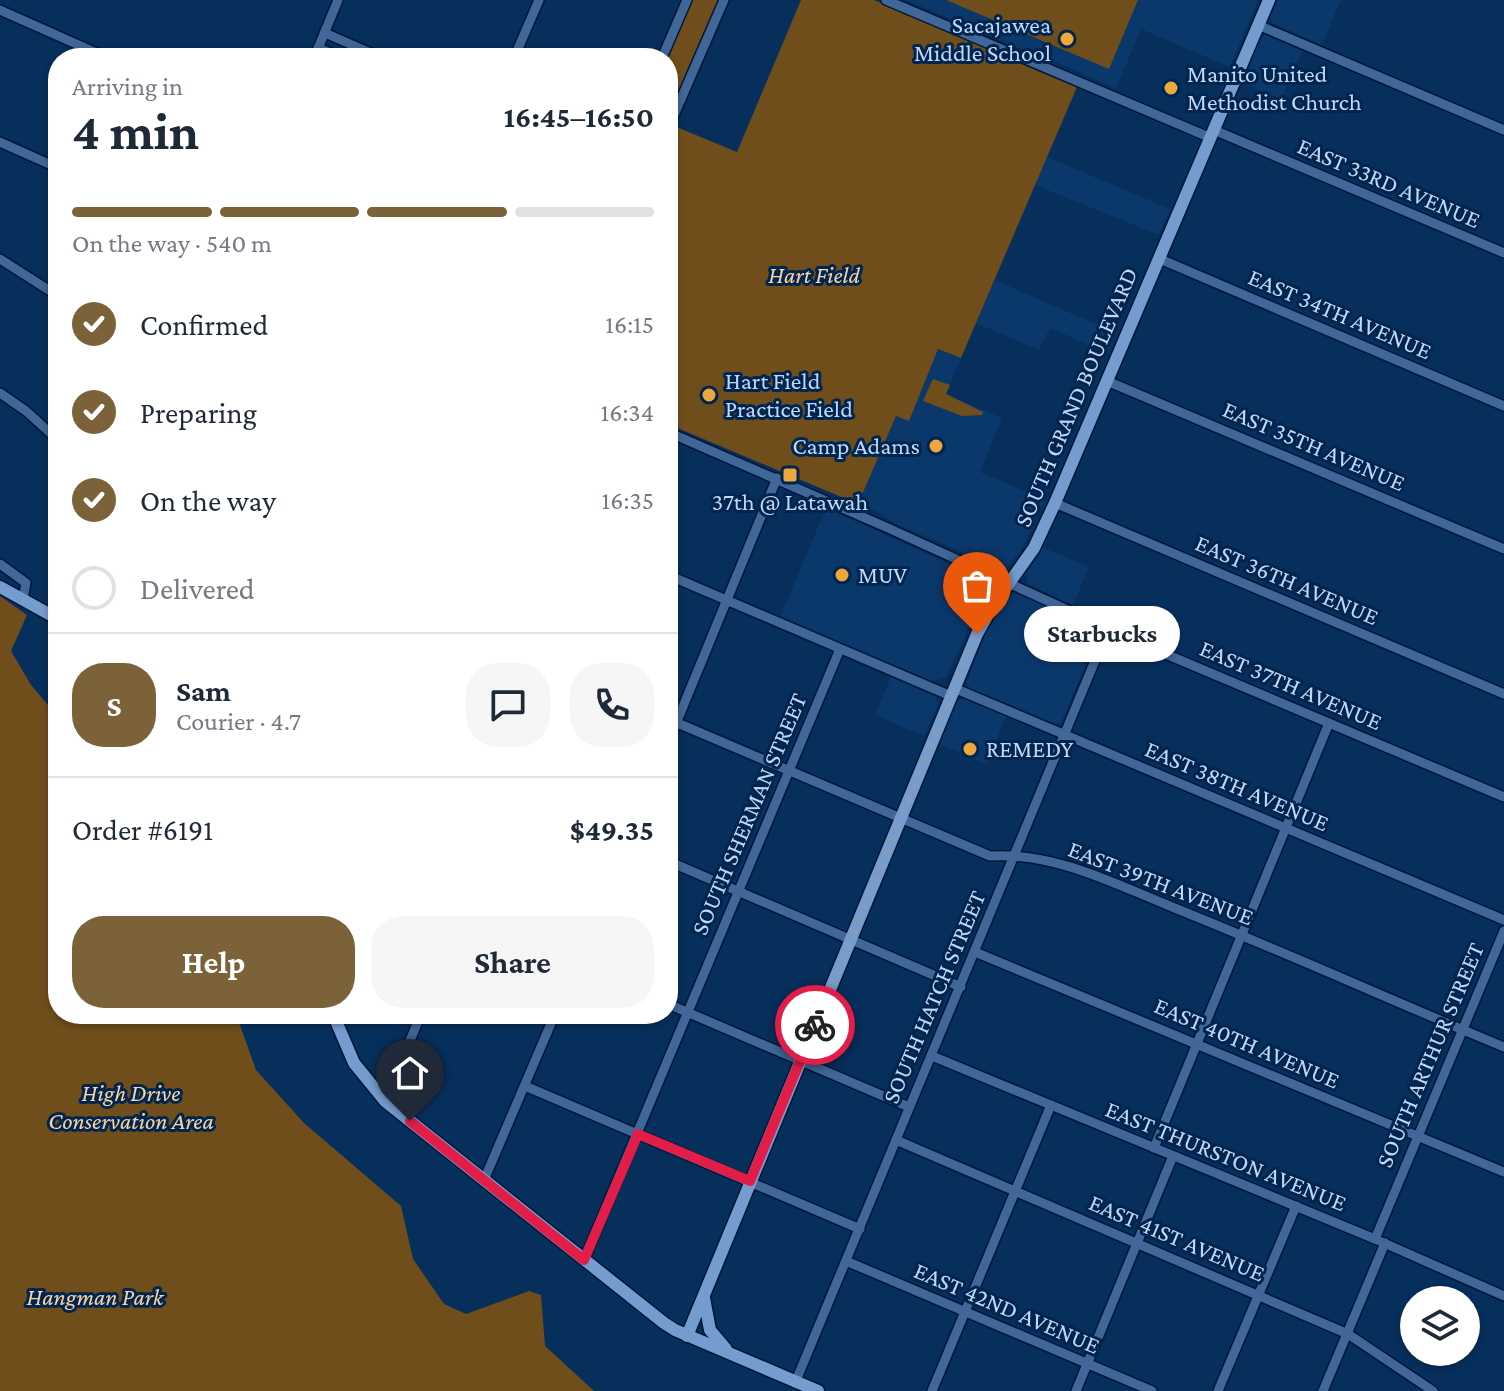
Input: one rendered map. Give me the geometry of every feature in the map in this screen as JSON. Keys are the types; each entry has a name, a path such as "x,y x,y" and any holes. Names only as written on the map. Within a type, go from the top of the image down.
{"main road":[{"name":"SOUTH GRAND BOULEVARD","path":"687,1336 977,634 992,607 1034,548 1055,503 1269,0"},
{"path":"0,587 48,613"},
{"path":"337,1024 354,1063 385,1101 664,1323 687,1336 818,1391"},
{"path":"704,1295 710,1330 734,1356"}],"street":[{"path":"318,48 338,0"},
{"path":"518,48 539,0"},
{"path":"666,48 687,0"},
{"path":"678,101 724,0"},
{"name":"EAST 33RD AVENUE","path":"886,0 1504,253"},
{"path":"0,10 86,48"},
{"path":"1258,25 1504,130"},
{"path":"325,33 359,48"},
{"path":"0,142 48,164"},
{"path":"0,259 48,290"},
{"name":"EAST 34TH AVENUE","path":"1160,259 1504,406"},
{"name":"EAST 35TH AVENUE","path":"1107,381 1504,549"},
{"path":"0,393 48,431"},
{"name":"EAST 37TH AVENUE","path":"678,436 1142,644 1504,797"},
{"path":"678,707 727,601 777,478"},
{"name":"EAST 36TH AVENUE","path":"1055,503 1504,694"},
{"path":"0,564 26,583 23,599"},
{"name":"EAST 38TH AVENUE","path":"678,579 840,649 1065,734 1504,920"},
{"name":"SOUTH HATCH STREET","path":"795,1383 1109,627"},
{"name":"SOUTH SHERMAN STREET","path":"584,1260 840,649"},
{"name":"EAST 39TH AVENUE","path":"678,723 990,856 1015,855 1069,866 1242,935 1504,1047"},
{"path":"1154,1148 1329,723"},
{"path":"678,865 961,987"},
{"name":"SOUTH ARTHUR STREET","path":"1323,1391 1348,1334 1418,1137 1504,931"},
{"name":"EAST 40TH AVENUE","path":"975,952 1504,1172"},
{"path":"678,1008 909,1107"},
{"path":"385,1101 417,1024"},
{"path":"484,1180 551,1024"},
{"name":"EAST THURSTON AVENUE","path":"932,1056 1380,1241 1504,1296"},
{"path":"525,1086 860,1229"},
{"path":"932,1391 1051,1105"},
{"name":"EAST 41ST AVENUE","path":"896,1140 1348,1334 1433,1391"},
{"path":"1076,1391 1173,1156"},
{"path":"1218,1391 1296,1206"},
{"name":"EAST 42ND AVENUE","path":"846,1261 1152,1391"}],"shaded area":[{"name":"Sacajawea Middle School","path":"906,0 1258,0 1230,67 1141,29 1116,89 1028,49 1024,50"},
{"path":"1278,0 1341,0 1322,45 1272,23 1270,16"},
{"path":"1265,34 1303,49 1281,99 1241,82"},
{"path":"1047,157 1170,209 1159,235 1035,185"},
{"path":"995,280 1116,333 1108,353 1050,328 1039,350 976,323"},
{"name":"Camp Adams","path":"938,349 961,358 946,394 1002,418 980,472 1045,500 1020,552 1004,570 858,504 896,415 909,421"},
{"path":"826,508 990,582 991,591 973,619 946,677 932,681 780,617"},
{"path":"1042,547 1089,567 1073,605 1028,584 1026,575"},
{"path":"1012,594 1019,594 1095,626 1099,631 1061,723 1056,724 970,688 966,683 990,623"},
{"path":"891,677 936,697 938,704 924,736 875,715"},
{"path":"965,698 1007,715 986,764 939,744 957,701"}],"green space":[{"path":"691,0 720,0 678,100 678,48 670,48"},
{"name":"Hart Field","path":"801,0 874,0 1077,87 961,358 938,349 909,421 896,416 858,504 678,428 678,128 737,152"},
{"path":"946,0 1138,0 1109,69"},
{"path":"933,379 950,385 946,394 983,412 982,415 962,416 923,401"},
{"path":"0,596 27,615 11,651 31,685 48,705 48,1024 240,1024 256,1070 304,1123 401,1206 413,1259 444,1304 466,1314 529,1291 541,1295 545,1346 594,1391 0,1391"}],"way so far":[{"path":"815,1025 977,634"}],"place":[{"name":"Sacajawea Middle School","path":"1067,39"},
{"name":"Manito United Methodist Church","path":"1171,88"},
{"name":"Hart Field Practice Field","path":"709,395"},
{"name":"Camp Adams","path":"936,446"},
{"name":"37th @ Latawah","path":"790,475"},
{"name":"MUV","path":"842,575"},
{"name":"Starbucks","path":"977,634"},
{"name":"REMEDY","path":"970,749"}],"route":[{"path":"410,1121 584,1260 638,1134 750,1181 815,1025"}],"park label":[{"name":"High Drive Conservation Area","path":"131,1107"},
{"name":"Hangman Park","path":"95,1297"}]}
